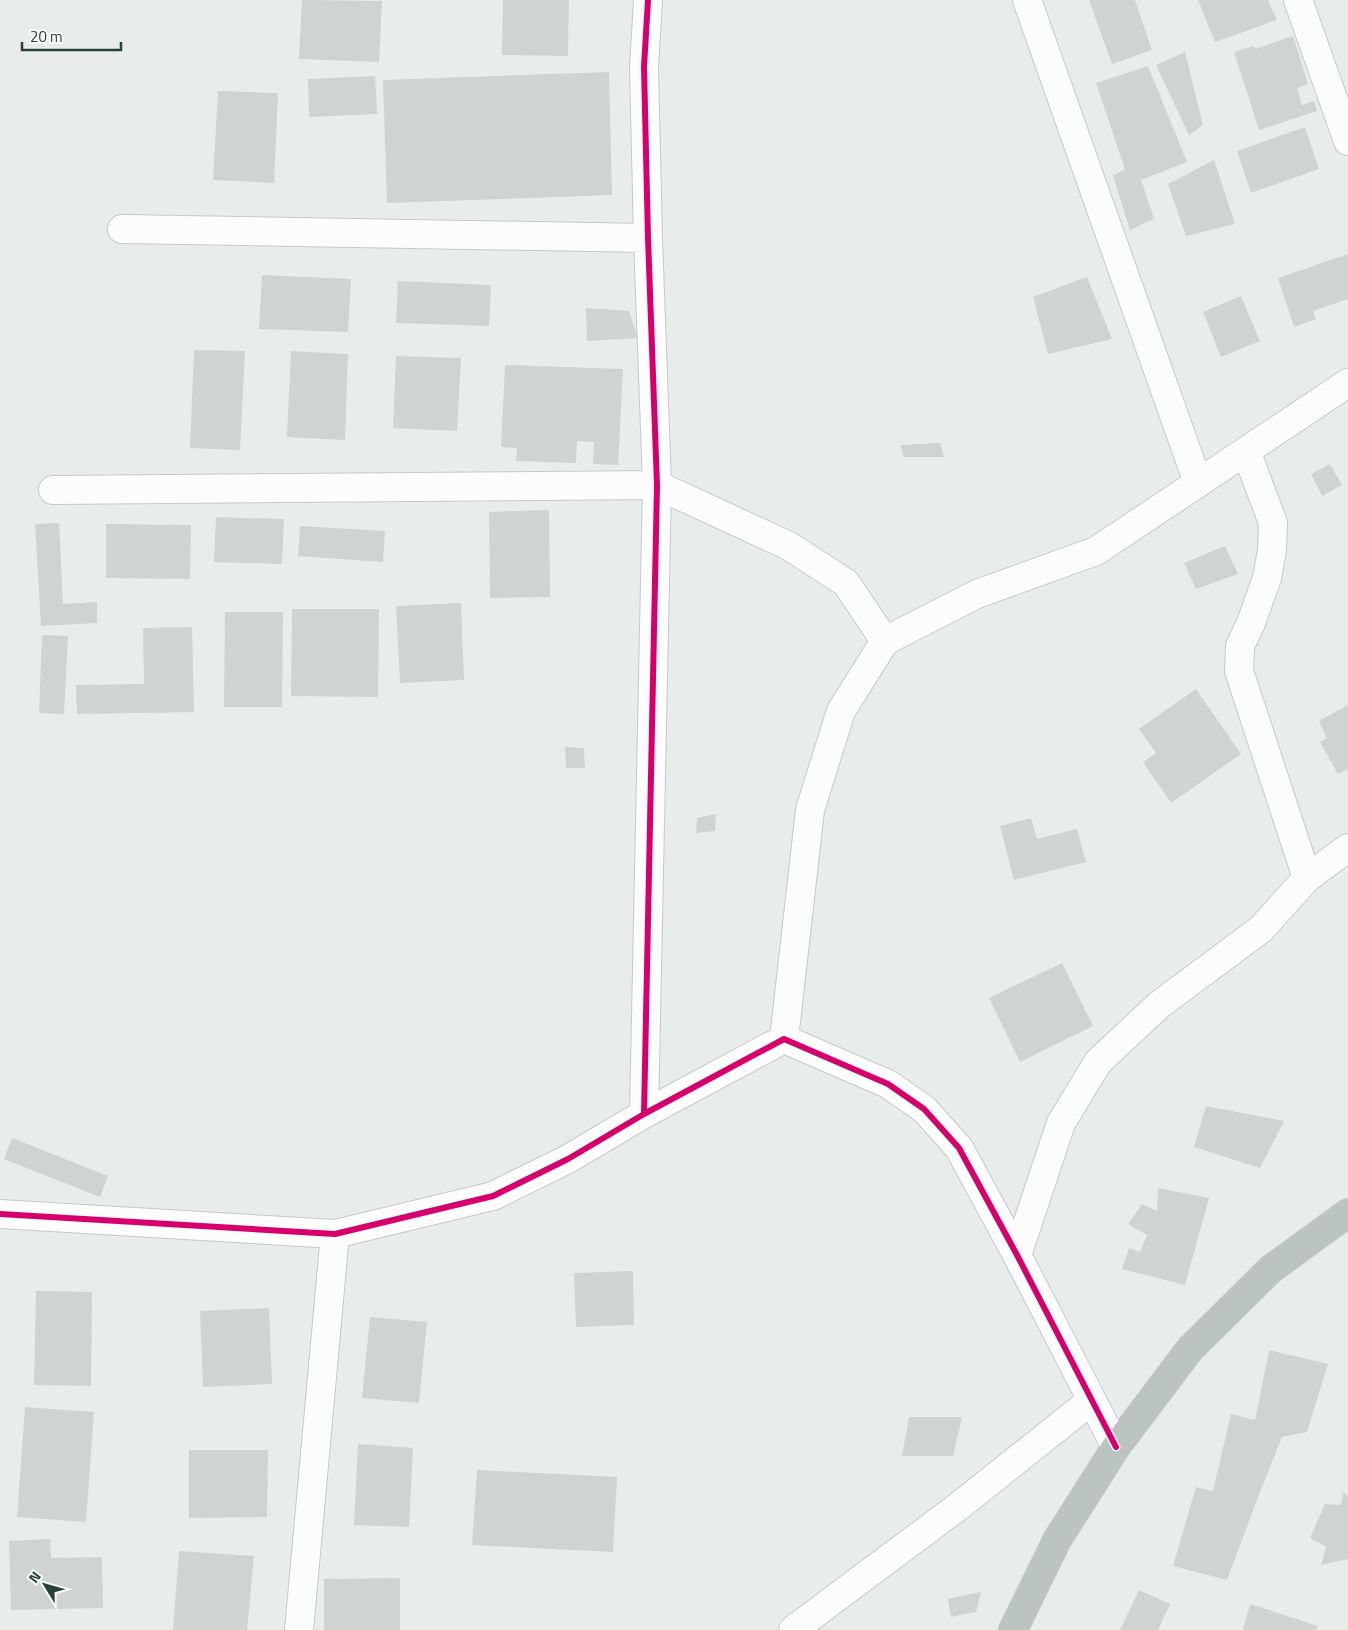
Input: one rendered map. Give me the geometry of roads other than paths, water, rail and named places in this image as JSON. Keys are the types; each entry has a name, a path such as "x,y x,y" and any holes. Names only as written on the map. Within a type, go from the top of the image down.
{"highway":[{"path":"1013,1630 1057,1540 1116,1447 1190,1349 1271,1269 1348,1214"}],"street":[{"path":"644,1114 657,485 644,67 648,0"},
{"path":"1027,0 1198,483"},
{"path":"1298,0 1348,141"},
{"path":"122,230 648,238"},
{"path":"784,1039 810,810 841,711 885,641 977,594 1096,551 1348,383"},
{"path":"1246,451 1273,523 1272,550 1267,578 1251,623 1240,646 1240,671 1307,878"},
{"path":"53,490 657,485 789,546 846,583 885,641"},
{"path":"1017,1255 1061,1123 1098,1062 1160,1005 1261,928 1307,878 1348,848"},
{"path":"0,1214 334,1234 493,1196 568,1159 644,1114 784,1039"},
{"path":"784,1039 888,1084 924,1109 959,1148 1017,1255 1116,1447"},
{"path":"299,1630 334,1234"},
{"path":"794,1630 959,1506 1092,1400"}]}
